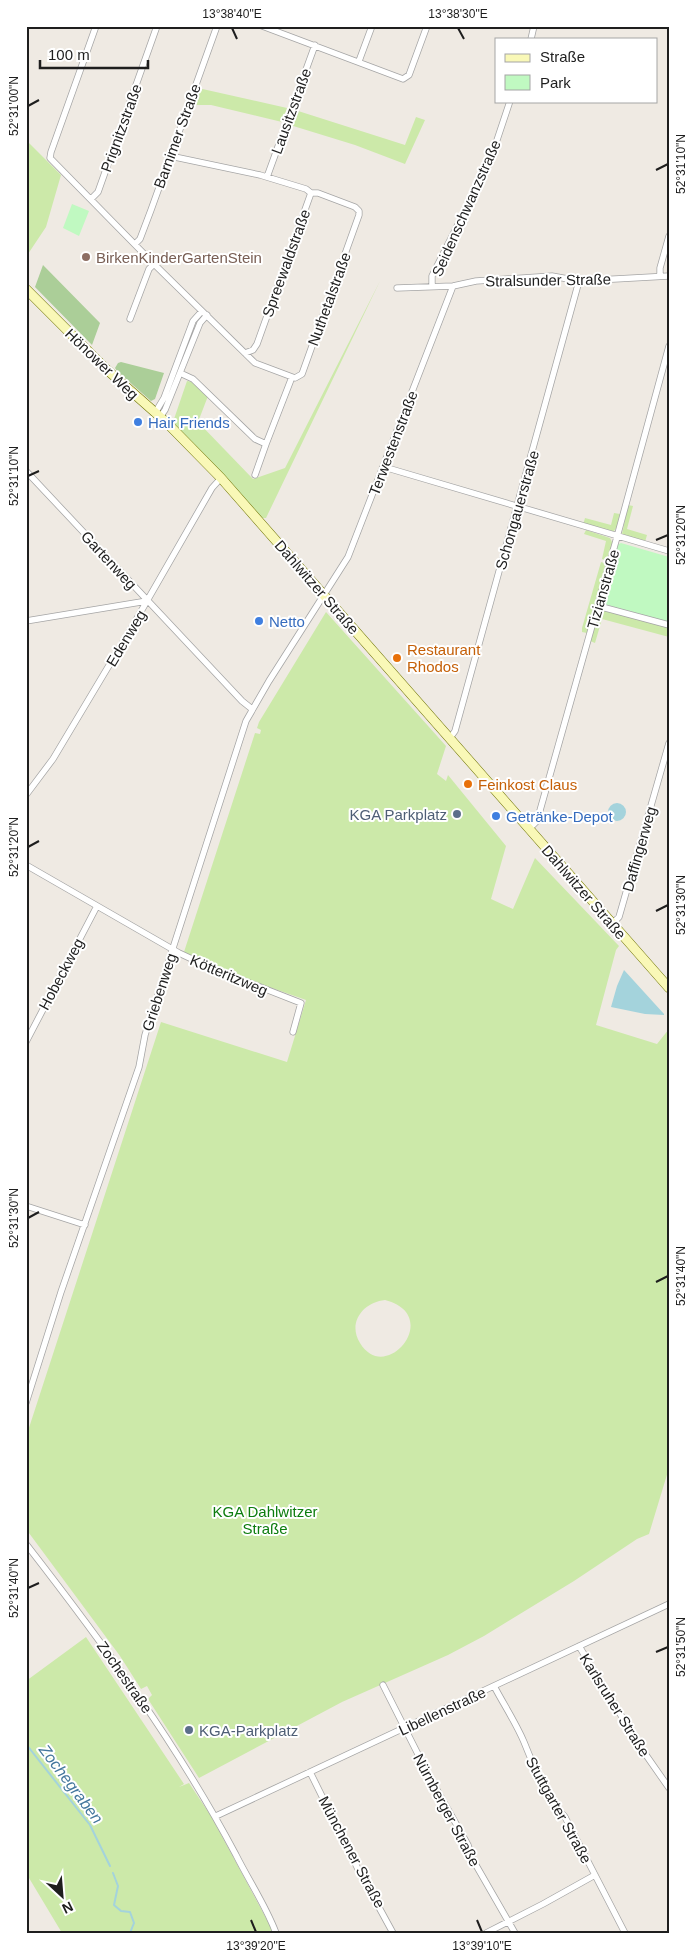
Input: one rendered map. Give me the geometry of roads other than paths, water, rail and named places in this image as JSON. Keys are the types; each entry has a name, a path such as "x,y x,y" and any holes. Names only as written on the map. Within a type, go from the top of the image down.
{"main road":[{"name":"Hönower Weg","path":"26,289 105,368 157,415 221,478 262,525"},
{"name":"Dahlwitzer Straße","path":"262,525 669,988"}],"street":[{"path":"96,26 50,158 154,264 256,363 292,377 255,475"},
{"name":"Prignitzstraße","path":"91,199 98,192 157,26"},
{"name":"Barnimer Straße","path":"135,244 140,239 217,26"},
{"path":"262,26 403,79 409,75 427,26"},
{"path":"359,61 372,26"},
{"name":"Lausitzstraße","path":"267,177 315,46"},
{"name":"Seidenschwanzstraße","path":"432,286 432,276 490,161 510,102"},
{"name":"Spreewaldstraße","path":"170,156 267,177 306,189 311,193 257,344 253,350 246,353"},
{"name":"Nuthetalstraße","path":"292,377 299,377 302,374 358,215 355,207 318,193 311,193"},
{"path":"660,276 660,268 669,236"},
{"path":"130,319 149,269 154,264"},
{"name":"Stralsunder Straße","path":"397,288 453,286 476,281 552,276 579,281 669,276"},
{"name":"Schongauerstraße","path":"450,738 456,731 579,281"},
{"name":"Terwestenstraße","path":"323,595 348,557 453,286"},
{"path":"157,415 165,410 204,313"},
{"path":"157,415 193,320 204,313"},
{"name":"Tizianstraße","path":"529,829 536,822 539,814 669,346"},
{"path":"180,373 193,379 255,440 266,444"},
{"path":"384,468 669,551"},
{"name":"Gartenweg","path":"26,471 246,706 252,709"},
{"name":"Edenweg","path":"26,795 53,760 214,486 221,478"},
{"name":"Griebenweg","path":"26,1403 61,1292 139,1067 145,1035 213,820 252,709 323,595"},
{"path":"26,621 147,601"},
{"path":"598,606 669,624"},
{"name":"Daffingerweg","path":"612,924 619,917 669,743"},
{"name":"Kötteritzweg","path":"26,865 208,967 301,1003 292,1032"},
{"name":"Hobeckweg","path":"26,1042 97,906"},
{"path":"26,1206 85,1225"},
{"name":"Zochestraße","path":"26,1544 125,1675 216,1816 276,1933"},
{"name":"Libellenstraße","path":"216,1816 668,1605"},
{"name":"Karlsruher Straße","path":"579,1646 639,1745 669,1788"},
{"name":"Nürnberger Straße","path":"383,1685 428,1774 464,1839 473,1860 514,1933"},
{"name":"Stuttgarter Straße","path":"494,1686 533,1763 558,1810 565,1817 625,1933"},
{"name":"Münchener Straße","path":"310,1772 358,1869 394,1933"},
{"path":"486,1933 595,1875"}],"water":[{"path":"613,803 621,803 626,808 624,819 613,821 608,816 608,808"},
{"path":"624,970 664,1015 645,1014 611,1007"}],"waterway":[{"name":"Zochegraben","path":"26,1744 90,1825 110,1866"},
{"name":"Zochegraben","path":"113,1873 118,1886 114,1905 121,1911 130,1912 134,1923 130,1933"}],"place":[{"name":"BirkenKinderGartenStein","path":"86,257"},
{"name":"Hair Friends","path":"138,422"},
{"name":"Netto","path":"259,621"},
{"name":"Restaurant Rhodos","path":"397,658"},
{"name":"Feinkost Claus","path":"468,784"},
{"name":"KGA Parkplatz","path":"457,814"},
{"name":"Getränke-Depot","path":"496,816"},
{"name":"KGA-Parkplatz","path":"189,1730"}],"park label":[{"name":"KGA Dahlwitzer Straße","path":"265,1520"}]}
